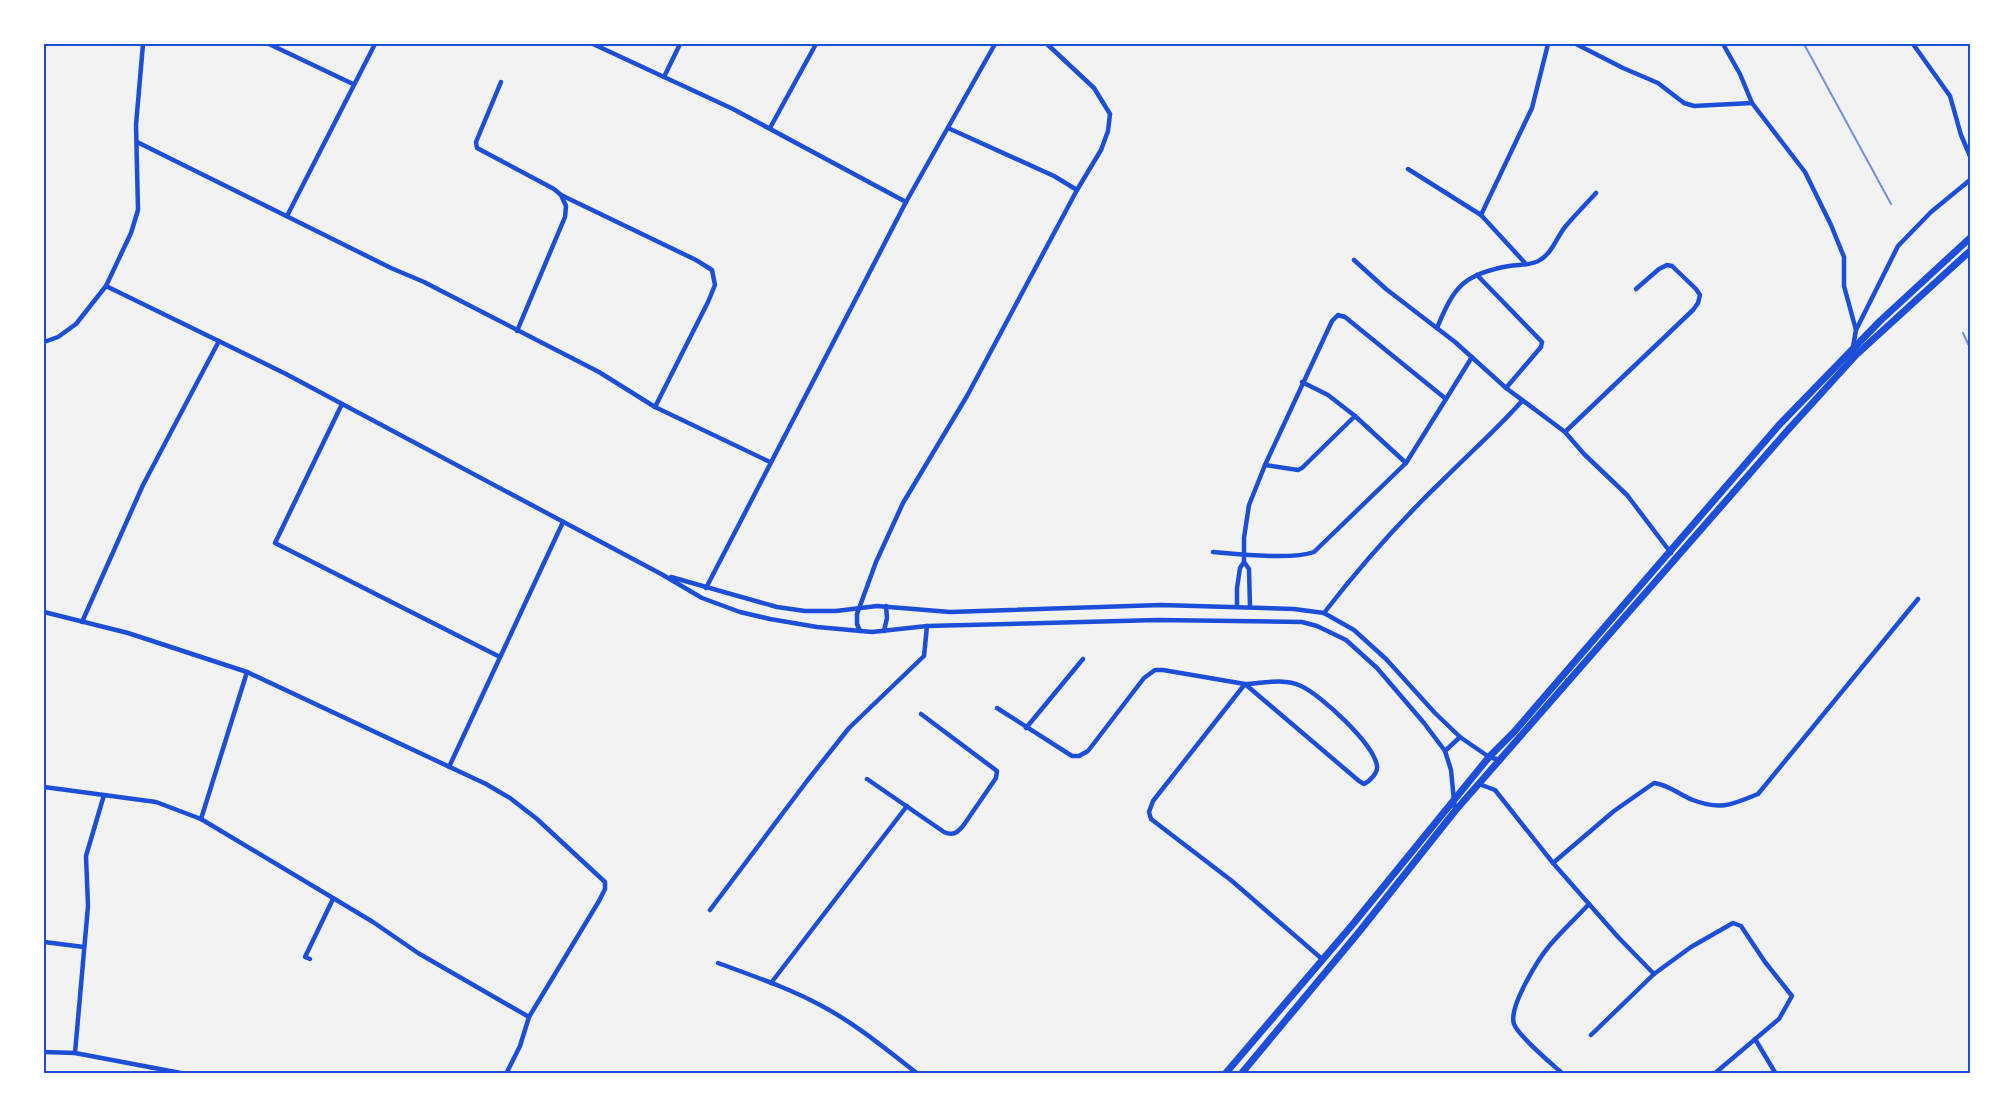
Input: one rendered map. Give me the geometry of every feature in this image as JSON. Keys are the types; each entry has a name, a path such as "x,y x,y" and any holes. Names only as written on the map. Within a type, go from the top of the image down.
{"highway":[{"path":"1225,1074 1353,924 1489,757 1514,732 1671,553 1779,425 1893,308 1971,238"},
{"path":"1241,1074 1359,932 1455,811 1787,431 1856,356 1971,251"}],"street":[{"path":"44,342 58,337 76,324 106,285 131,234 138,210 136,125 142,44"},
{"path":"269,44 353,84"},
{"path":"287,216 375,44"},
{"path":"593,44 770,128 906,202"},
{"path":"664,77 680,44"},
{"path":"770,128 816,44"},
{"path":"706,588 906,202 995,44"},
{"path":"860,631 856,618 876,562 903,504 967,396 1077,190 1101,150 1108,131 1110,114 1094,88 1047,44"},
{"path":"1481,215 1532,108 1548,44"},
{"path":"1576,44 1658,83 1684,103 1694,106 1752,103"},
{"path":"1723,44 1740,74 1752,103 1805,172 1831,225 1844,257 1845,286 1856,330"},
{"path":"1913,44 1950,96 1961,135 1971,156"},
{"path":"501,82 476,142 477,148 554,189 561,195 696,260 712,270 714,285 708,302 655,406"},
{"path":"948,128 1077,190"},
{"path":"137,142 391,268 424,282 599,372 655,406 770,462"},
{"path":"1408,169 1481,215 1526,264"},
{"path":"1856,356 1853,347 1856,330 1898,246 1931,212 1971,180"},
{"path":"1437,328 1460,284 1477,275 1501,268 1540,261 1564,229 1596,193"},
{"path":"517,331 565,217 566,206 561,195"},
{"path":"1354,260 1386,289 1472,357 1506,388 1565,432 1584,454 1627,495 1671,553"},
{"path":"1565,432 1693,310 1700,296 1696,289 1672,266 1666,265 1636,288"},
{"path":"1477,275 1542,342 1506,388"},
{"path":"106,285 342,404 702,598 740,612 770,619 860,631 885,631 927,626 1158,620 1302,622 1317,626 1346,640 1377,668 1445,751 1451,770 1455,811"},
{"path":"1237,606 1238,578 1244,562 1244,538 1249,505 1302,382 1332,321 1338,315 1346,317 1446,399"},
{"path":"82,622 143,485 219,341"},
{"path":"1213,552 1244,555 1305,555 1314,552 1406,463 1472,357"},
{"path":"1302,382 1328,395 1355,416 1406,463"},
{"path":"1324,613 1400,523 1496,430 1522,401"},
{"path":"342,404 276,543 500,657"},
{"path":"1265,465 1298,470 1302,468 1355,416"},
{"path":"449,767 563,522"},
{"path":"1244,562 1249,569 1250,607"},
{"path":"663,575 777,607 805,611 836,611 886,606 950,612 1161,605 1237,606 1324,613 1354,630 1386,659 1460,737 1489,757 1500,760"},
{"path":"1552,863 1614,811 1654,783 1665,784 1693,800 1725,807 1758,794 1918,599"},
{"path":"885,631 888,613 886,606"},
{"path":"44,612 128,633 247,672 486,784 510,798 605,882 605,889 599,901 529,1017 520,1046 506,1074"},
{"path":"710,910 849,728 924,656 927,626"},
{"path":"1026,728 1083,659"},
{"path":"997,708 1072,756 1079,756 1088,751 1144,678 1155,670 1245,684 1287,682 1299,685 1325,700 1337,711 1369,750 1377,766 1376,772 1365,784 1359,781 1245,684"},
{"path":"201,819 247,672"},
{"path":"1245,684 1153,801 1149,812 1151,819 1232,881 1322,959"},
{"path":"1424,723 1435,713"},
{"path":"867,779 944,832 957,833 996,778 996,771 921,714"},
{"path":"1445,751 1460,737"},
{"path":"1479,784 1495,790 1552,863 1654,974"},
{"path":"44,787 156,802 201,819 373,922 418,953 529,1017"},
{"path":"75,1053 88,906 86,856 104,795"},
{"path":"771,983 907,806"},
{"path":"310,959 305,957 333,899"},
{"path":"1563,1074 1528,1041 1514,1024 1514,1010 1526,984 1549,946 1589,904"},
{"path":"1591,1035 1654,974 1691,947 1733,922 1737,923 1792,996 1779,1019 1714,1074"},
{"path":"44,942 84,947"},
{"path":"718,963 823,1006 918,1074"},
{"path":"1755,1039 1776,1074"},
{"path":"44,1052 75,1053 186,1074"}],"railway":[{"path":"1804,44 1891,204"},
{"path":"1963,333 1970,348"}]}
